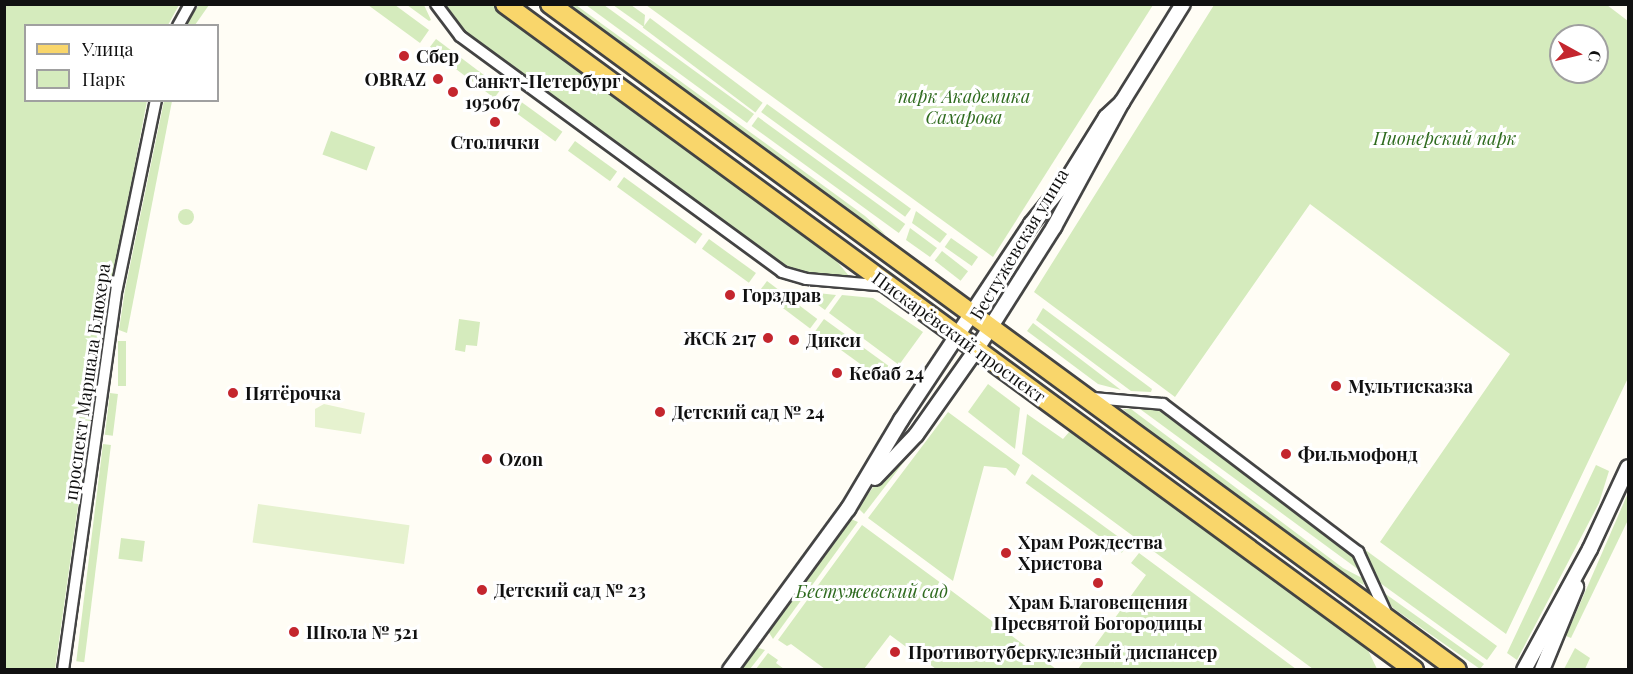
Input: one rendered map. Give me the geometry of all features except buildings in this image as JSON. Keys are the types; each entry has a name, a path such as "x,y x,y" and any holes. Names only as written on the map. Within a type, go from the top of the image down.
{"main road":[{"name":"Пискарёвский проспект","path":"504,4 1414,669"},
{"name":"Пискарёвский проспект","path":"550,4 1457,669"}],"street":[{"path":"179,24 190,4"},
{"path":"436,4 460,36 782,272 806,279 888,286"},
{"name":"Бестужевская улица","path":"848,509 916,435 976,350 1054,227 1122,102 1183,4"},
{"name":"проспект Маршала Блюхера","path":"63,669 117,288 156,102"},
{"name":"Бестужевская улица","path":"730,669 848,509 901,420 974,314 1031,224 1066,180 1106,117 1122,102"},
{"path":"1089,398 1163,404 1358,552 1391,621"},
{"path":"1524,669 1590,549 1629,467"},
{"path":"1542,669 1590,549"}],"green space":[{"path":"4,5 179,5 169,24 24,24 24,102 147,102 102,336 55,669 5,669"},
{"path":"199,5 209,5 196,24 186,24"},
{"path":"368,5 395,5 429,30 420,43"},
{"path":"407,5 424,5 431,20 429,21"},
{"path":"445,5 493,5 825,247 849,276 817,275 789,268 464,31"},
{"path":"565,5 576,5 865,216 886,235 862,221"},
{"path":"586,5 604,5 754,114 747,123"},
{"path":"613,5 631,5 645,15 644,27"},
{"name":"парк Академика Сахарова","path":"646,5 1153,5 993,257"},
{"name":"Пионерский парк","path":"1214,5 1607,5 1628,21 1628,378 1506,634 1380,542 1510,354 1310,204 1175,397 1034,292"},
{"path":"650,18 763,103 755,112 643,28"},
{"path":"436,39 501,88 494,98 429,49"},
{"path":"509,93 562,132 555,142 502,103"},
{"path":"164,102 172,102 127,333 119,330 125,290"},
{"path":"767,104 911,209 905,217 761,112"},
{"path":"758,117 905,224 899,233 752,126"},
{"path":"331,131 375,147 367,171 322,154"},
{"path":"575,141 617,172 610,181 568,151"},
{"path":"624,177 702,234 695,244 617,187"},
{"path":"183,209 189,209 194,217 192,223 183,225 178,220 178,214"},
{"path":"916,211 947,234 940,243 912,223"},
{"path":"910,228 937,248 930,257 906,240"},
{"path":"951,238 978,257 972,266 945,247"},
{"path":"709,239 756,273 749,283 702,249"},
{"path":"942,251 968,271 961,281 935,260"},
{"path":"767,281 817,319 810,328 760,291"},
{"path":"799,291 836,295 825,310"},
{"path":"842,295 873,298 923,332 899,365 829,313"},
{"path":"1043,308 1152,389 1151,392 1131,391 1036,320"},
{"path":"459,319 480,322 477,346 466,345 465,352 455,350"},
{"path":"824,319 894,370 885,382 815,331"},
{"path":"1033,323 1121,390 1098,384 1027,331"},
{"path":"118,341 126,341 126,386 118,386"},
{"path":"988,384 1020,408 1015,449 968,412"},
{"path":"110,393 118,394 113,436 105,435"},
{"path":"324,404 365,413 361,434 315,427 315,409"},
{"path":"1123,409 1131,409 1343,568 1362,578 1364,585 1337,572 1143,429"},
{"path":"1140,409 1163,410 1353,556 1359,570"},
{"name":"Бестужевский сад","path":"948,412 1020,465 1015,476 1006,468 984,466 953,581 868,518"},
{"path":"1027,414 1063,439 1070,431 1225,542 1366,646 1377,669 1313,669 1022,454"},
{"path":"103,444 111,445 84,662 76,661"},
{"path":"915,447 864,514 858,508 877,482"},
{"path":"1596,465 1609,471 1599,503 1517,660 1507,653"},
{"path":"1032,474 1128,544 1122,553 1026,483"},
{"path":"1628,493 1628,520 1571,638 1566,636"},
{"path":"258,504 410,525 404,564 253,543"},
{"path":"851,519 858,522 773,639 768,631"},
{"name":"Бестужевский сад","path":"862,525 1056,669 936,669 890,635 864,669 825,669 791,644 787,646 778,640"},
{"path":"121,538 145,541 142,562 118,559"},
{"path":"1360,546 1497,646 1487,660 1376,580"},
{"path":"1139,553 1296,669 1078,669 1146,575 1131,563"},
{"path":"1380,590 1484,664 1480,669 1393,608"},
{"path":"756,647 765,650 750,669 740,669"},
{"path":"1575,648 1590,658 1585,669 1564,669"},
{"path":"768,653 778,660 776,663 784,669 756,669"}],"place":[{"name":"Сбер","path":"404,56"},
{"name":"OBRAZ","path":"438,79"},
{"name":"Санкт-Петербург 195067","path":"453,92"},
{"name":"Столички","path":"495,122"},
{"name":"Горздрав","path":"730,295"},
{"name":"ЖСК 217","path":"768,338"},
{"name":"Дикси","path":"794,340"},
{"name":"Кебаб 24","path":"837,373"},
{"name":"Мультисказка","path":"1336,386"},
{"name":"Пятёрочка","path":"233,393"},
{"name":"Детский сад № 24","path":"660,412"},
{"name":"Фильмофонд","path":"1286,454"},
{"name":"Ozon","path":"487,459"},
{"name":"Храм Рождества Христова","path":"1006,553"},
{"name":"Храм Благовещения Пресвятой Богородицы","path":"1098,583"},
{"name":"Детский сад № 23","path":"482,590"},
{"name":"Школа № 521","path":"294,632"},
{"name":"Противотуберкулезный диспансер","path":"895,652"}]}
